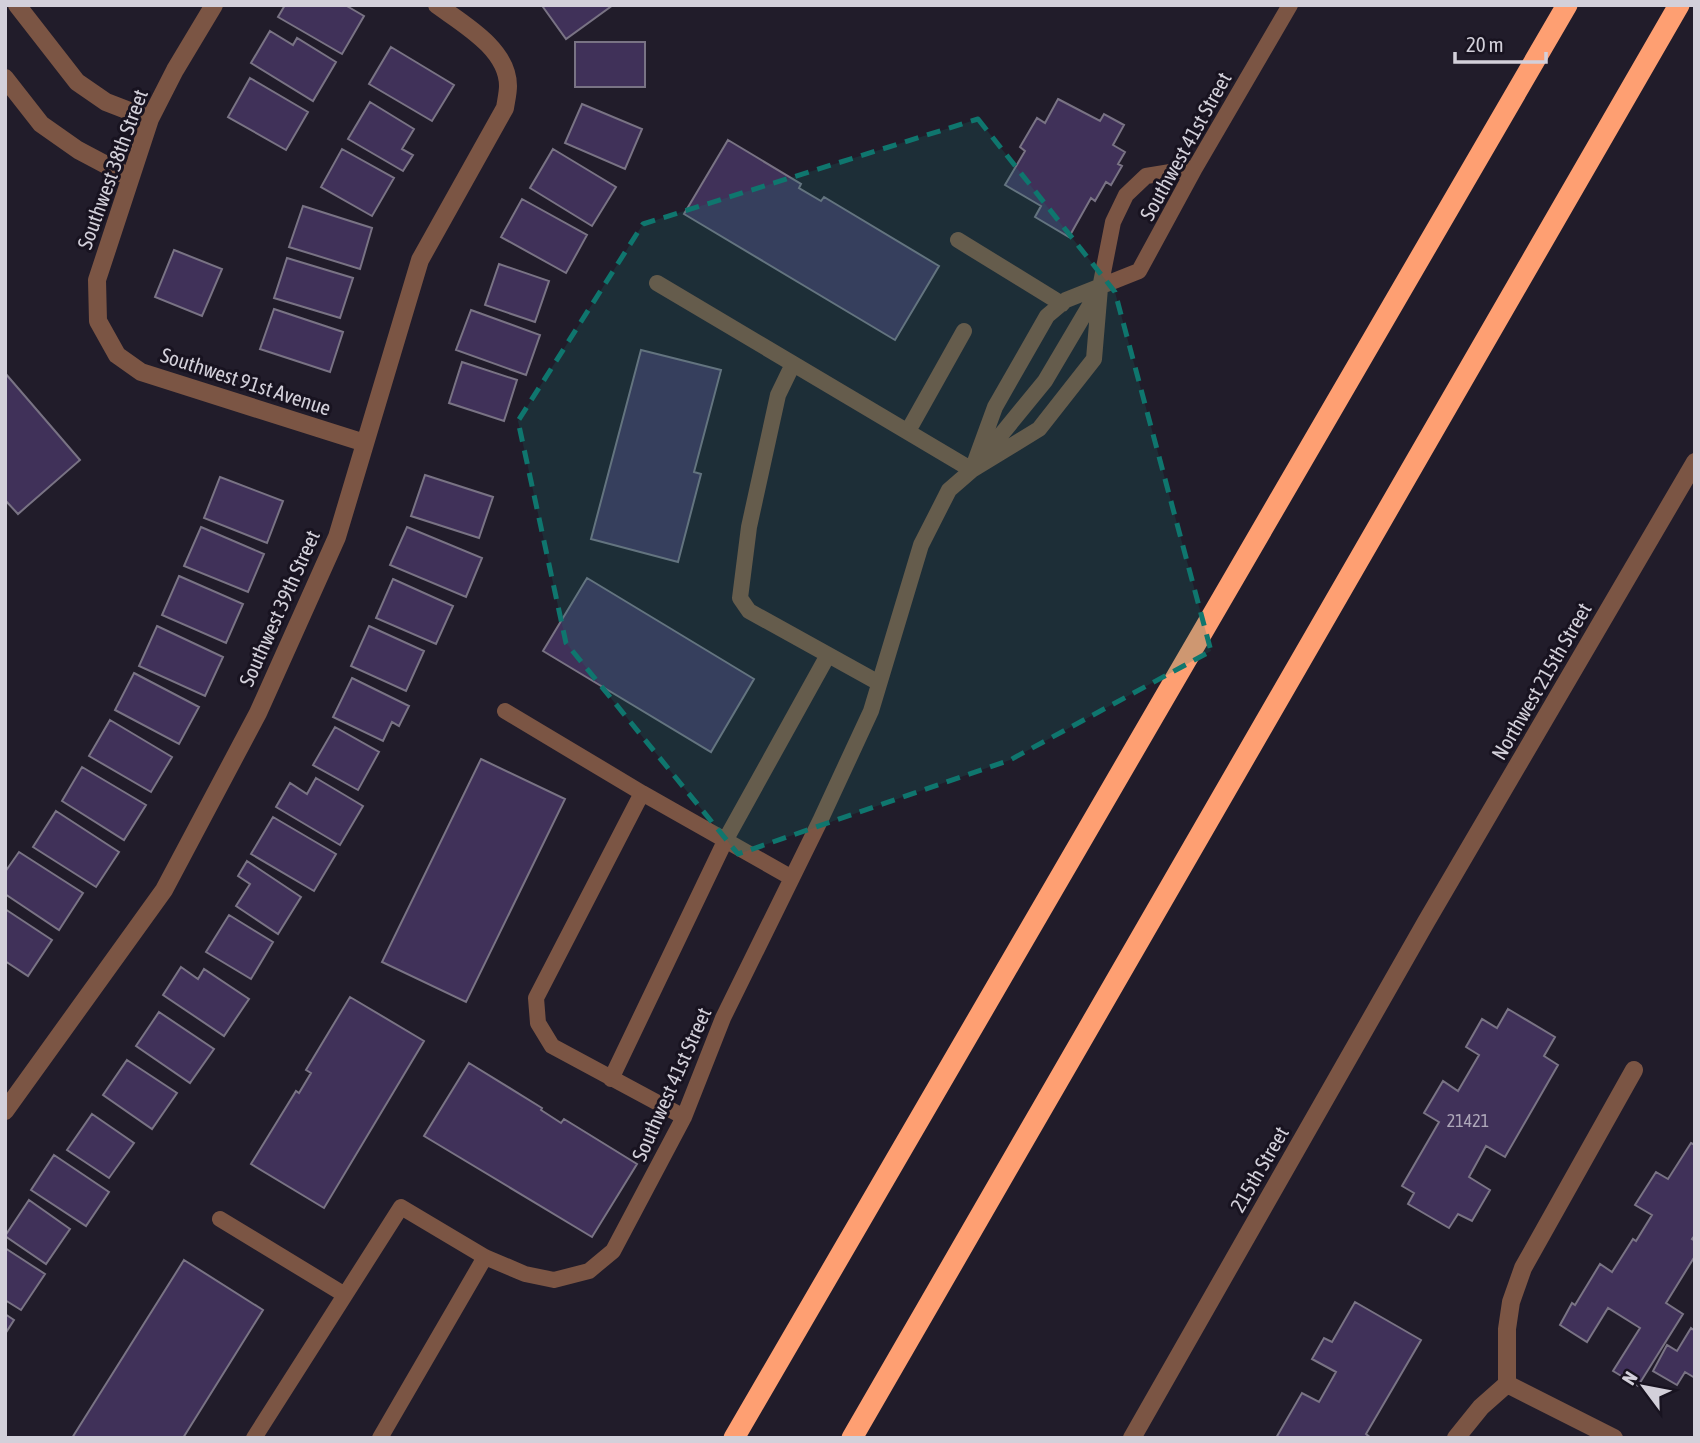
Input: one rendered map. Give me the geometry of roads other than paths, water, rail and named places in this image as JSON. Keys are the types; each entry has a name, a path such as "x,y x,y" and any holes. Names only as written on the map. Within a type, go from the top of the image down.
{"highway":[{"path":"734,1438 1567,5"},
{"path":"852,1438 1679,5"}],"street":[{"path":"18,5 77,82 106,102 150,120"},
{"name":"Southwest 38th Street","path":"117,355 98,321 97,280 150,120 175,70 214,5"},
{"name":"Southwest 39th Street","path":"5,1111 164,890 258,713 337,537 420,260 505,108 508,83 500,58 477,34 438,5"},
{"path":"5,78 41,124 78,150 130,177"},
{"name":"Southwest 91st Avenue","path":"117,355 141,372 365,443"},
{"name":"Northwest 215th Street","path":"1426,922 1695,462"},
{"name":"215th Street","path":"1132,1438 1426,922"},
{"path":"1456,1438 1481,1407 1507,1384 1507,1329 1511,1301 1523,1268 1634,1070"},
{"path":"1507,1384 1614,1438"}],"lane":[{"name":"Southwest 41st Street","path":"972,470 995,407 1047,316 1062,304 1139,271 1195,168 1290,5"},
{"path":"1100,288 1113,222 1126,195 1146,176 1195,168"},
{"path":"958,240 1062,304"},
{"path":"657,283 972,470"},
{"name":"Southwest 41st Street","path":"254,1438 401,1207 485,1257 525,1274 554,1280 589,1271 613,1251 684,1117 723,1018 871,711 921,545 949,489 972,470 1039,429 1094,359 1100,288"},
{"name":"Southwest 41st Street","path":"972,470 1045,380 1100,288"},
{"path":"908,431 964,331"},
{"path":"793,364 778,395 749,527 740,598 749,611 879,683"},
{"path":"611,1079 726,839 828,655"},
{"path":"505,711 792,878"},
{"path":"642,793 537,998 538,1023 552,1046 684,1117"},
{"path":"220,1219 345,1295"},
{"path":"380,1438 485,1257"}]}
